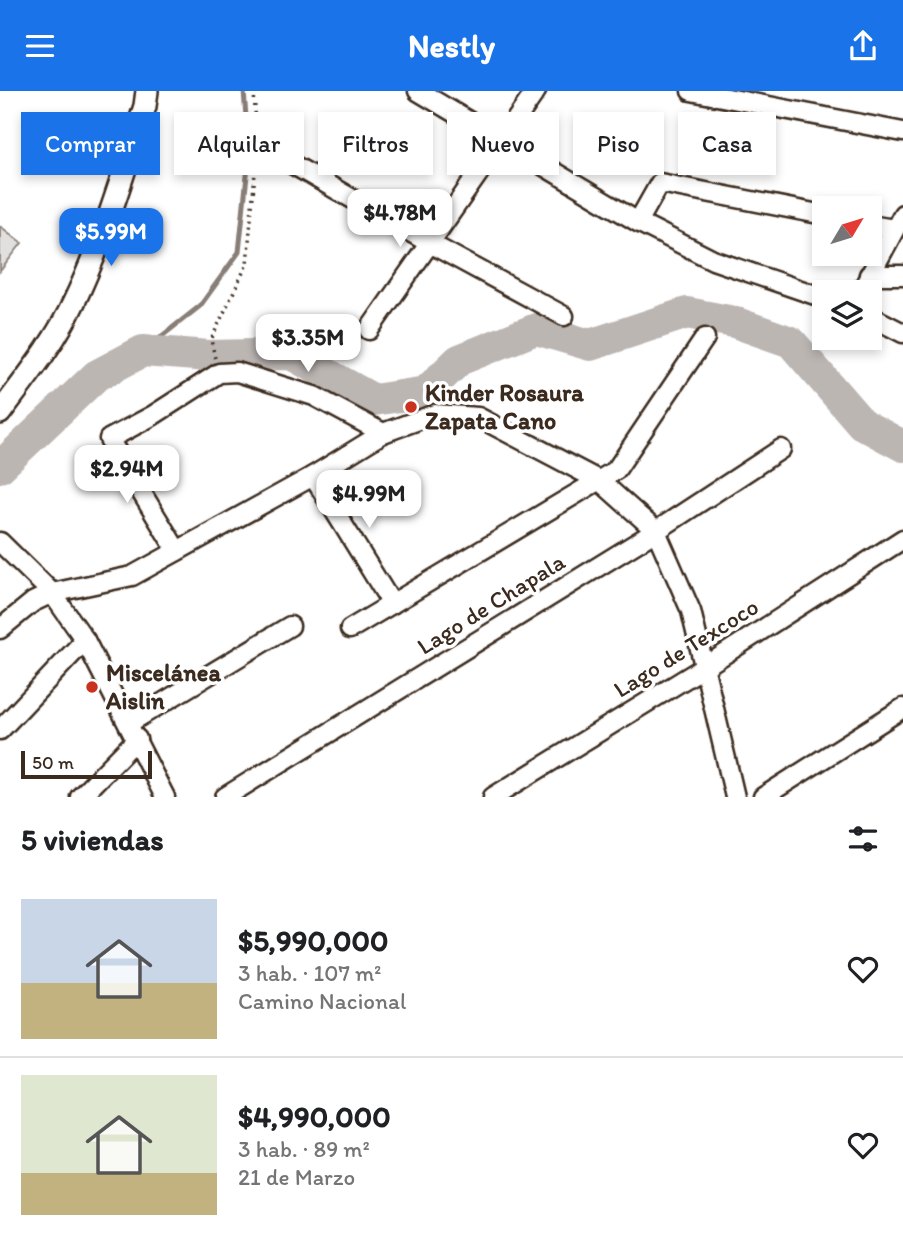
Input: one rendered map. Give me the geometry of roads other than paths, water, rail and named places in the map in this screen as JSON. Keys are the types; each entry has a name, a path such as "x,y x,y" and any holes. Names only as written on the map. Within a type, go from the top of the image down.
{"street":[{"path":"0,413 34,367 74,304 117,196 145,106 147,91"},
{"path":"418,91 452,112"},
{"path":"521,112 536,91"},
{"path":"691,91 903,132"},
{"path":"304,171 564,316"},
{"path":"369,330 477,175"},
{"path":"558,175 638,222 713,260 812,294"},
{"path":"638,222 660,183 812,213"},
{"path":"867,280 898,222"},
{"path":"869,275 903,275"},
{"path":"882,322 903,333"},
{"path":"350,629 616,470 705,338"},
{"path":"177,551 110,439 219,373 237,373 314,396 383,433"},
{"path":"0,629 33,602 52,593 132,576 313,476 383,433 435,414 478,417 600,481 656,531 691,611 735,797"},
{"name":"Lago de Chapala","path":"225,797 656,531 781,449"},
{"path":"313,476 392,604"},
{"name":"Lago de Texcoco","path":"494,797 706,666 903,538"},
{"path":"0,542 52,593 85,640 165,797"},
{"path":"80,797 133,731 290,626"},
{"path":"0,730 85,640"},
{"path":"763,797 903,708"}],"waterway":[{"path":"143,351 200,306 239,252 249,156 244,91"},
{"path":"0,467 96,376 143,351 209,356 291,354 374,400 426,392 459,360 536,329 590,345 687,313 734,322 791,342 862,424 903,446"}],"place":[{"name":"Kinder Rosaura Zapata Cano","path":"411,407"},
{"name":"Miscelánea Aislin","path":"92,687"}]}
